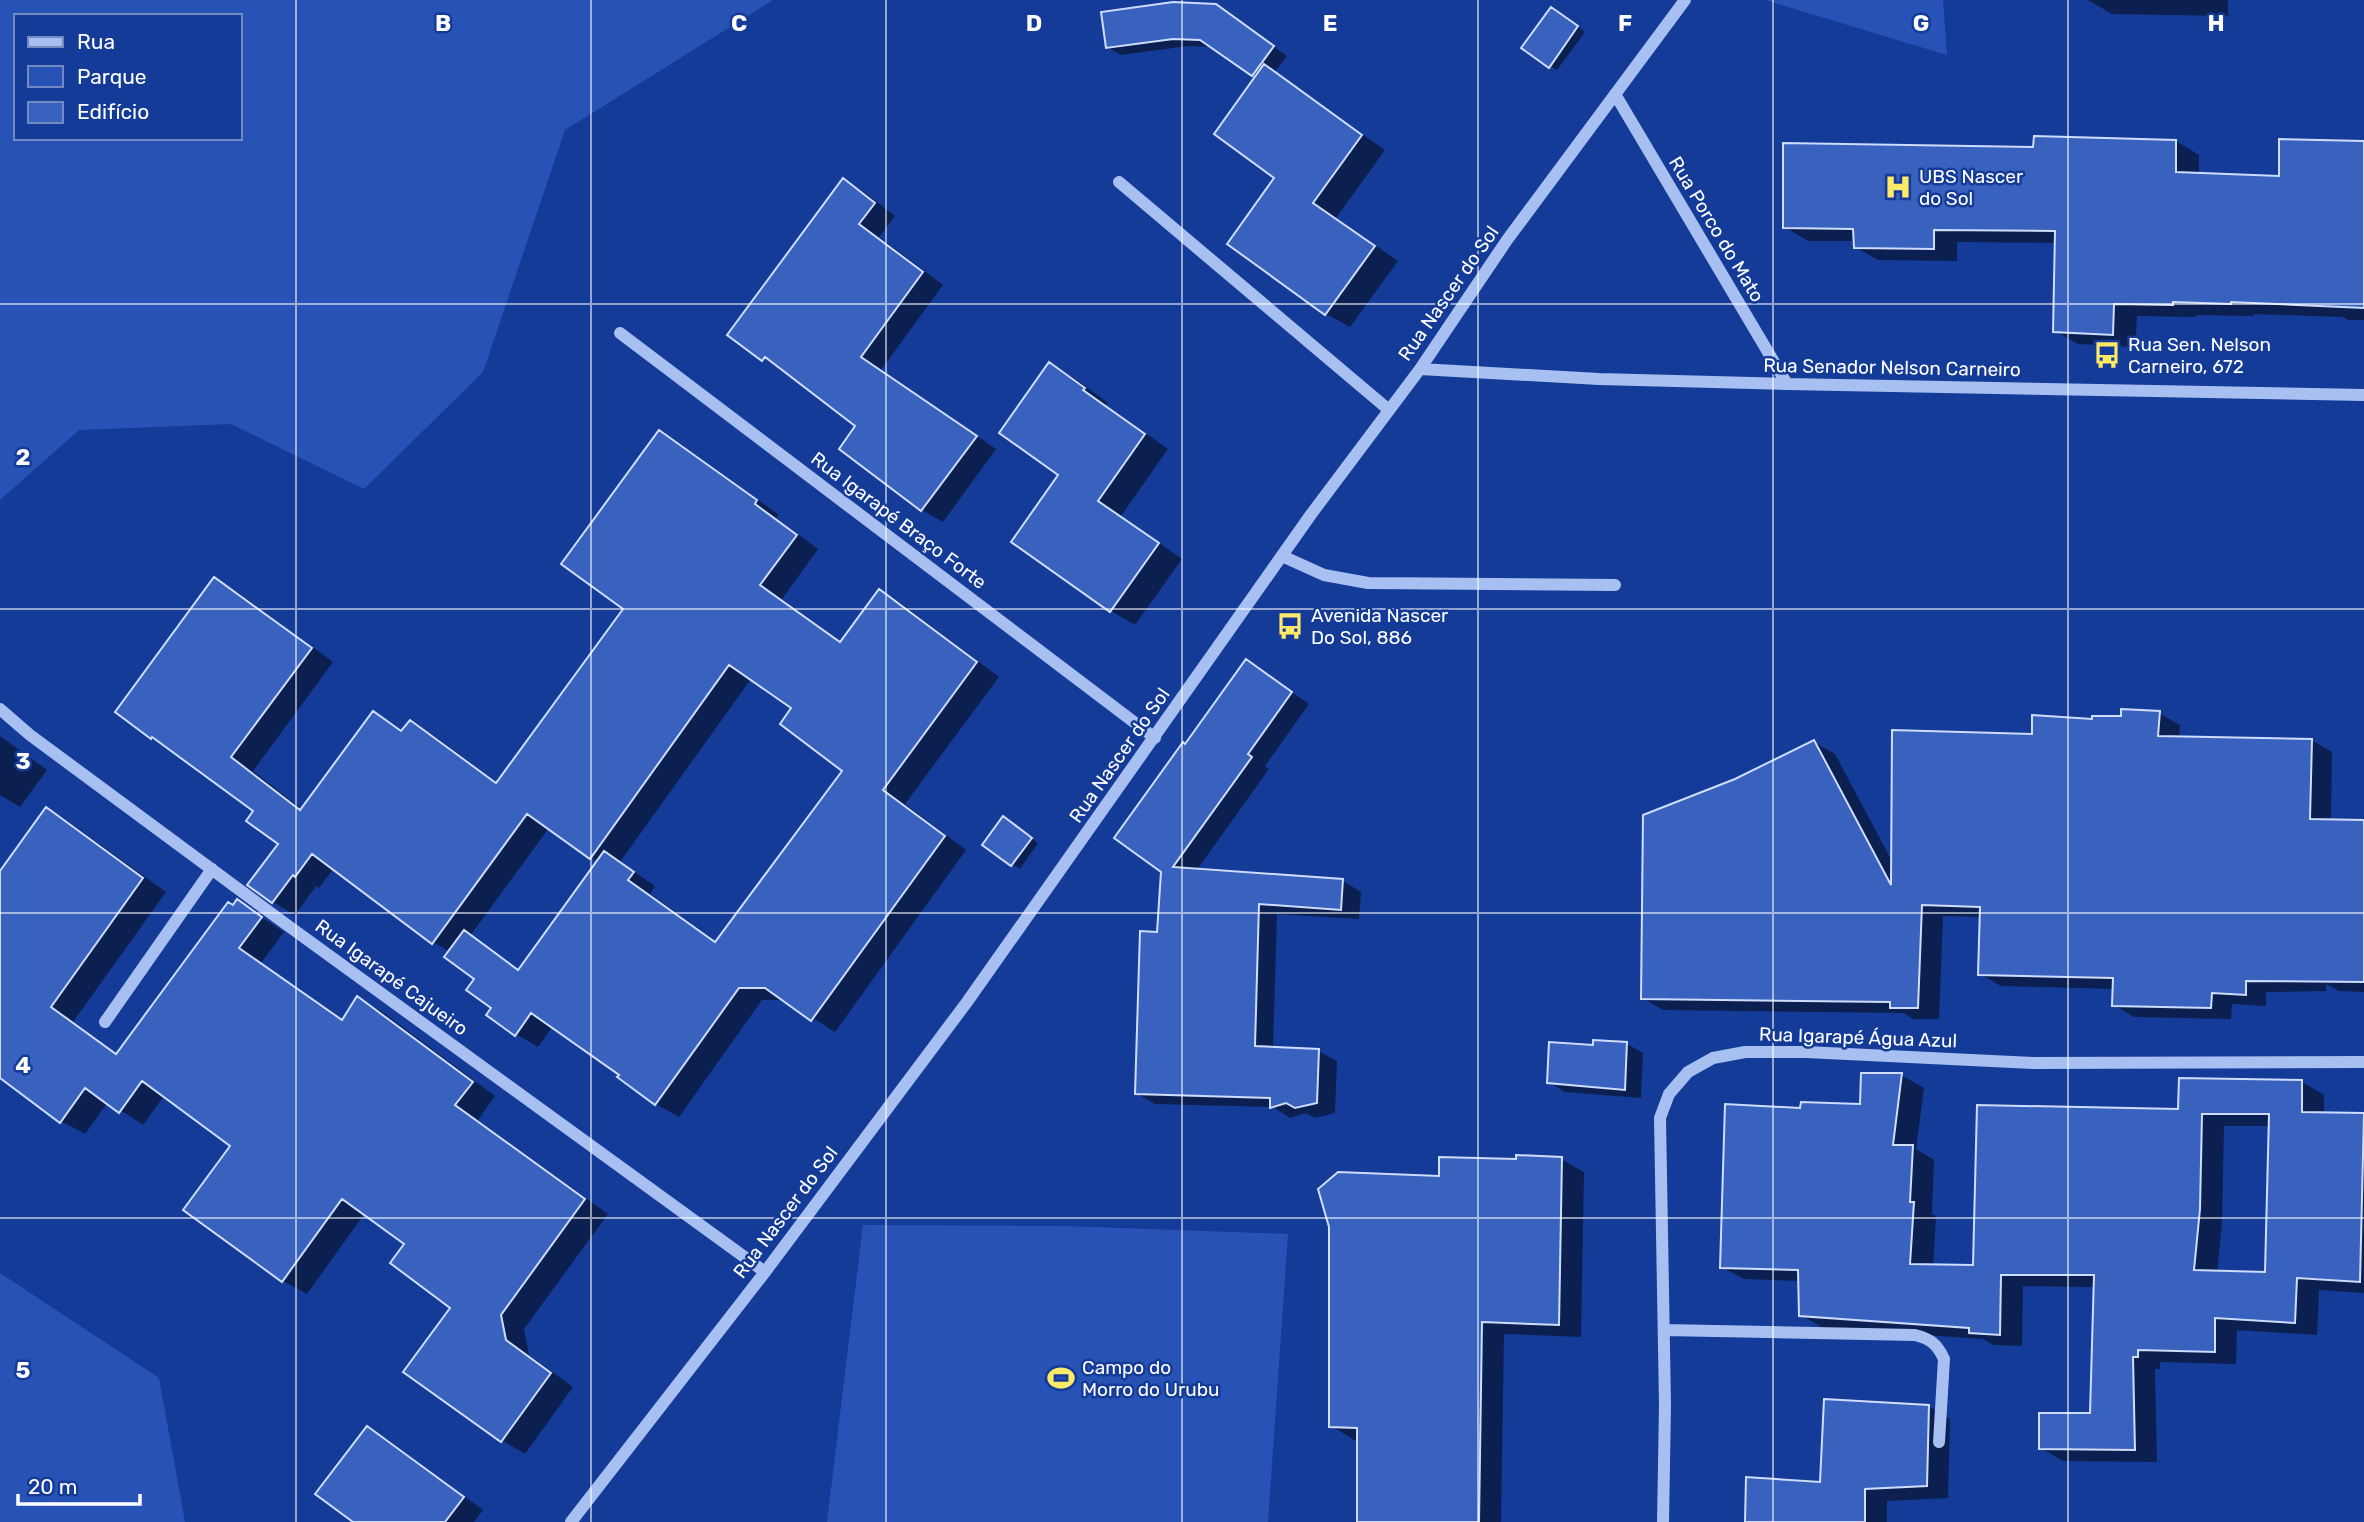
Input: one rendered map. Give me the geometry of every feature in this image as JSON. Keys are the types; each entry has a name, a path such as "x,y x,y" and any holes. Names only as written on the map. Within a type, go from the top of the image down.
{"street":[{"name":"Rua Nascer do Sol","path":"571,1522 765,1272 967,1002 1282,556 1420,369 1507,240 1685,0"},
{"name":"Rua Porco do Mato","path":"1615,94 1787,384"},
{"path":"1119,182 1389,410"},
{"name":"Rua Igarapé Braço Forte","path":"620,333 1155,737"},
{"name":"Rua Senador Nelson Carneiro","path":"1420,369 1599,379 2364,395"},
{"path":"1282,556 1324,575 1368,583 1615,585"},
{"name":"Rua Igarapé Cajueiro","path":"0,709 30,735 212,869 765,1272"},
{"path":"105,1022 212,869"},
{"name":"Rua Igarapé Água Azul","path":"1663,1522 1664,1330 1660,1118 1669,1094 1688,1072 1713,1058 1745,1052 1806,1052 2033,1063 2364,1062"},
{"path":"1664,1330 1915,1335 1930,1339 1944,1359 1940,1442"}],"green space":[{"path":"0,0 773,0 565,130 483,372 364,489 231,424 79,430 0,500"},
{"path":"1765,0 1943,0 1947,55"},
{"name":"Campo do Morro do Urubu","path":"863,1225 1065,1226 1288,1234 1268,1522 827,1522"},
{"path":"0,1273 159,1378 185,1522 0,1522"}],"building":[{"path":"1173,2 1216,4 1274,46 1252,76 1200,40 1173,39 1106,48 1101,12"},
{"path":"1551,7 1578,26 1549,68 1521,48"},
{"path":"1264,64 1362,135 1313,203 1375,246 1325,315 1227,244 1274,178 1214,134"},
{"path":"2034,136 2176,140 2176,172 2279,176 2279,139 2364,141 2364,308 2231,302 2114,304 2113,335 2053,332 2055,231 1934,230 1934,249 1854,248 1853,229 1783,228 1783,143 2033,147"},
{"path":"843,178 875,203 859,224 923,272 861,357 977,436 921,511 839,449 855,426 765,357 762,361 727,335"},
{"path":"1049,362 1145,434 1098,501 1159,543 1110,612 1011,542 1058,475 999,433"},
{"path":"659,430 757,500 755,504 797,535 760,585 840,642 879,589 977,662 883,790 945,836 811,1021 765,988 739,988 655,1105 617,1077 619,1075 531,1013 515,1036 486,1015 491,1008 466,990 474,979 444,957 464,930 518,970 604,851 634,872 628,880 715,942 842,771 780,724 791,708 729,665 590,859 527,814 432,944 312,854 272,903 247,885 278,844 246,821 253,811 115,712 214,577 312,648 231,757 300,810 373,711 401,731 410,720 496,783 623,609 561,564"},
{"path":"1246,659 1292,692 1248,754 1252,757 1173,867 1343,879 1341,910 1259,904 1255,1046 1319,1049 1317,1103 1295,1108 1286,1103 1270,1108 1270,1098 1135,1094 1140,931 1157,932 1161,872 1114,838"},
{"path":"2121,709 2160,711 2158,736 2312,739 2310,819 2364,820 2364,982 2246,981 2246,995 2212,993 2211,1008 2112,1006 2113,978 1978,975 1980,907 1922,905 1918,1008 1890,1008 1890,1002 1641,999 1643,815 1735,779 1814,740 1891,885 1892,730 2032,734 2032,715 2092,719 2092,716 2121,716"},
{"path":"46,807 143,878 51,1007 116,1054 228,902 233,905 237,899 262,917 239,948 342,1020 357,996 473,1082 455,1105 585,1199 501,1315 506,1340 551,1373 501,1442 403,1372 450,1308 390,1263 404,1244 342,1199 282,1282 183,1210 230,1146 142,1081 119,1113 85,1088 60,1123 0,1078 0,871"},
{"path":"1003,816 1032,838 1011,866 982,845"},
{"path":"1593,1040 1627,1042 1625,1090 1547,1083 1549,1042 1593,1045"},
{"path":"1861,1073 1902,1073 1893,1145 1913,1145 1910,1202 1914,1202 1910,1264 1973,1265 1977,1105 2178,1109 2179,1078 2302,1080 2302,1112 2364,1113 2360,1282 2297,1278 2295,1323 2215,1318 2215,1352 2138,1350 2138,1357 2133,1357 2135,1450 2039,1449 2039,1413 2090,1413 2094,1275 2001,1275 2000,1335 1969,1333 1969,1328 1799,1316 1798,1270 1720,1268 1725,1104 1800,1108 1801,1102 1860,1104","holes":["2202,1114 2269,1114 2265,1272 2194,1270 2200,1209"]},
{"path":"1516,1155 1562,1157 1559,1325 1482,1322 1479,1522 1357,1522 1357,1428 1329,1427 1329,1227 1318,1189 1338,1172 1439,1176 1439,1157 1516,1159"},
{"path":"1824,1399 1929,1405 1927,1486 1865,1489 1865,1522 1745,1522 1746,1477 1820,1482"},
{"path":"367,1426 464,1497 445,1522 353,1522 315,1494"}],"place":[{"name":"UBS Nascer do Sol","path":"1898,187"},
{"name":"Rua Sen. Nelson Carneiro, 672","path":"2107,355"},
{"name":"Avenida Nascer Do Sol, 886","path":"1290,626"},
{"name":"Campo do Morro do Urubu","path":"1061,1378"}]}
